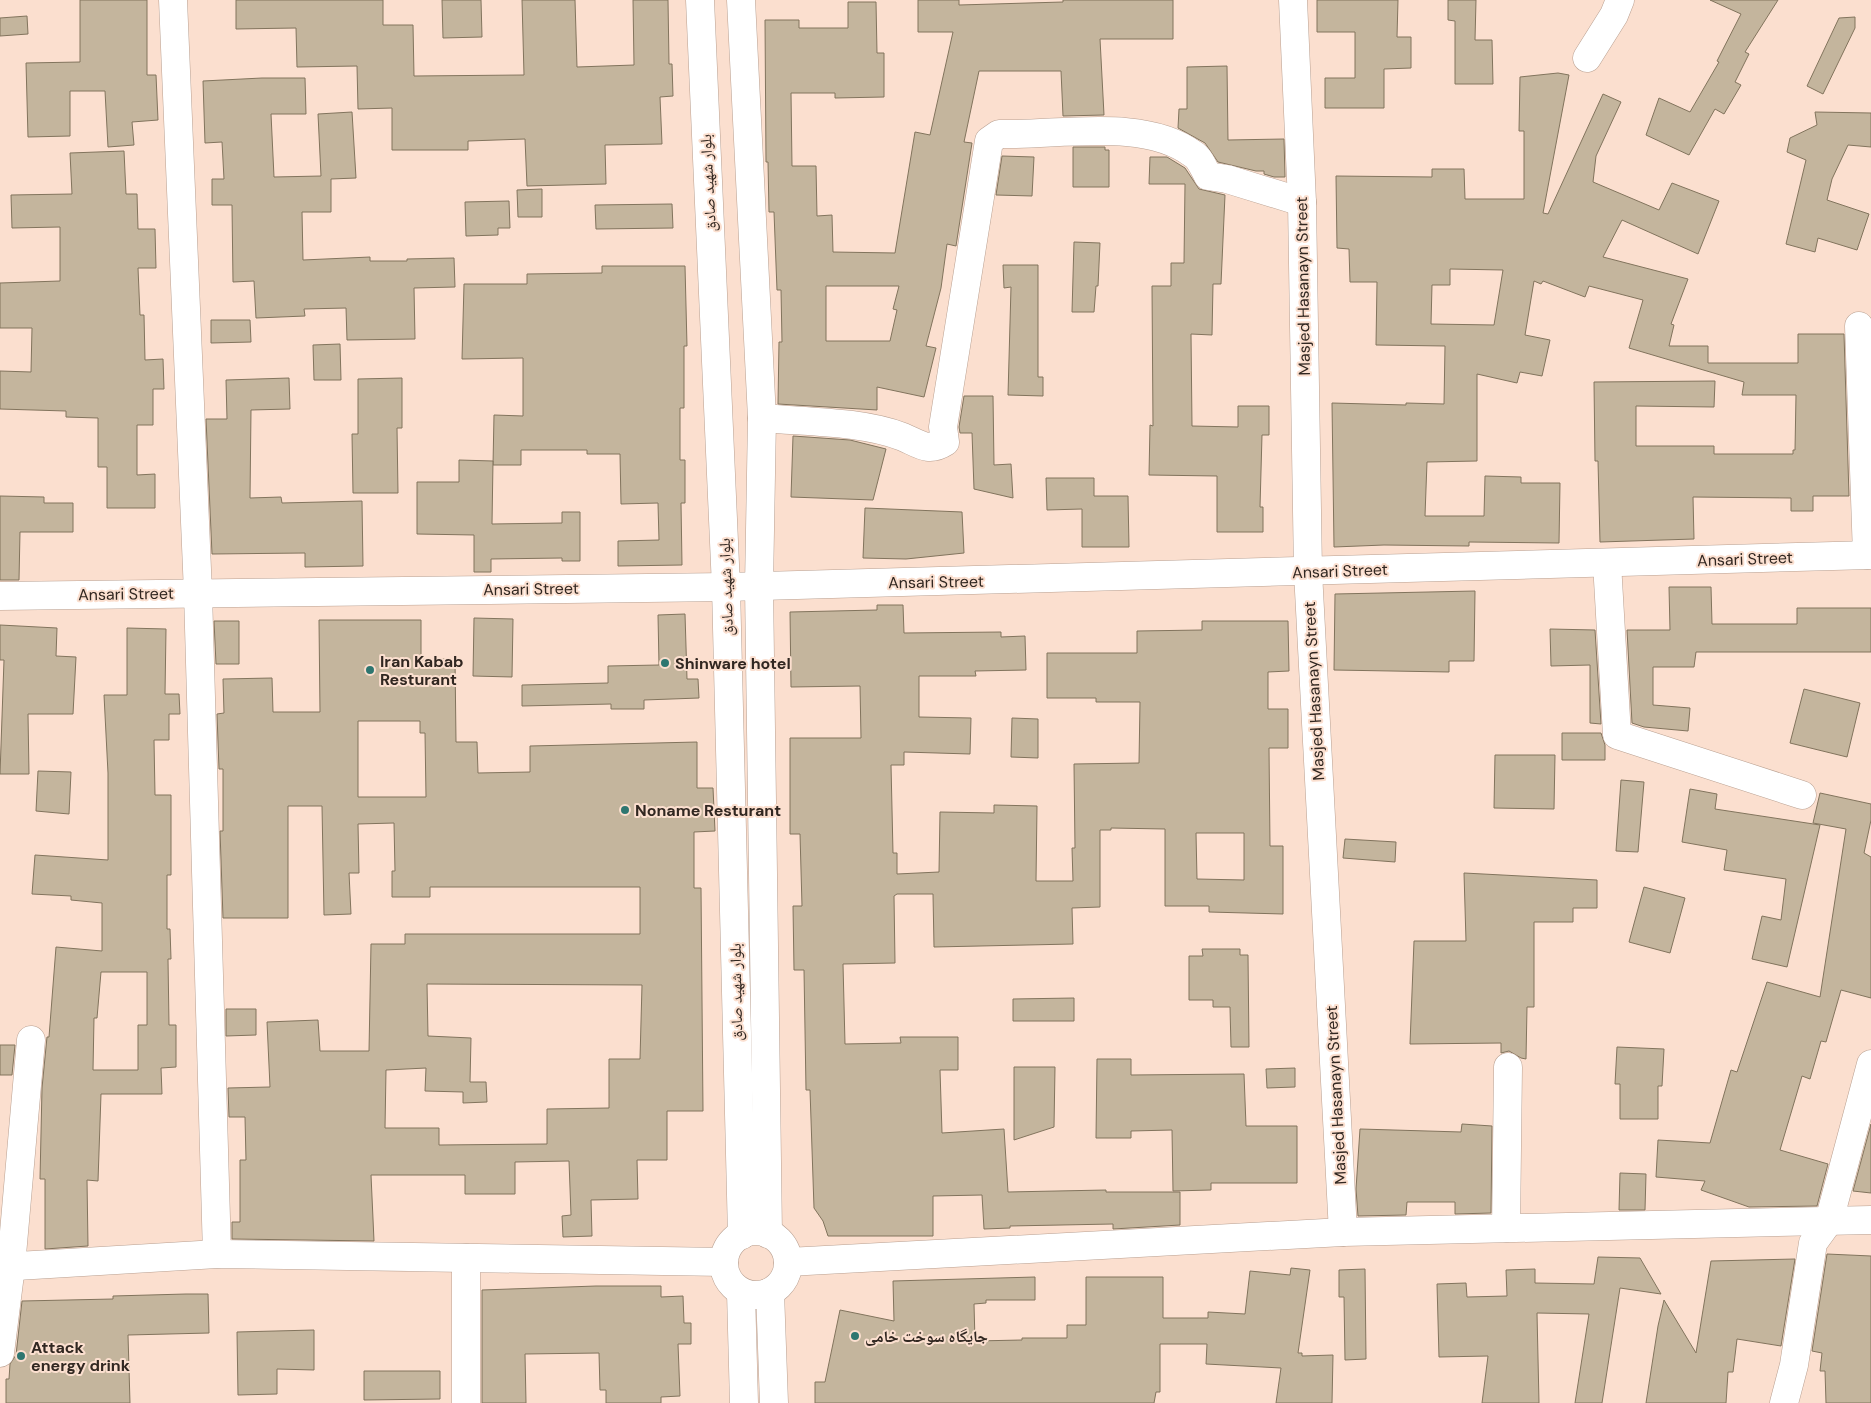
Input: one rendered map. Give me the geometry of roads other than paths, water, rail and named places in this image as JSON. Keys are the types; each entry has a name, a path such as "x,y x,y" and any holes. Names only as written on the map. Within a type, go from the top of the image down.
{"street":[{"path":"173,0 198,593 216,1254"},
{"name":"بلوار شهید صادق","path":"700,0 726,587 742,1235"},
{"name":"بلوار شهید صادق","path":"740,0 762,418 759,586 768,1234"},
{"name":"Masjed Hasanayn Street","path":"1293,0 1302,202 1308,572 1343,1232"},
{"path":"1587,58 1614,15 1620,0"},
{"path":"762,418 861,427 902,436 920,446 937,447 945,442 943,427 989,141 999,134 1101,130 1145,135 1178,144 1195,155 1208,176 1226,179 1302,202"},
{"path":"1859,326 1869,555"},
{"name":"Ansari Street","path":"0,596 726,587 1869,555"},
{"path":"1607,563 1617,735 1802,795"},
{"path":"0,1352 6,1266 31,1040"},
{"path":"1784,1403 1794,1365 1814,1244 1829,1220 1871,1064"},
{"path":"1506,1228 1508,1067"},
{"path":"788,1262 1343,1232 1871,1220"},
{"path":"750,1232 768,1234 778,1241 785,1250 788,1262 784,1280 770,1292 755,1295 741,1292 728,1279 724,1262 729,1247 742,1235 750,1232"},
{"path":"6,1266 216,1254 724,1262"},
{"path":"466,1258 466,1403"},
{"path":"741,1292 744,1403"},
{"path":"770,1292 774,1403"}],"place":[{"name":"Shinware hotel","path":"665,663"},
{"name":"Iran Kabab Resturant","path":"370,670"},
{"name":"Noname Resturant","path":"625,810"},
{"name":"جایگاه سوخت خامی","path":"855,1336"},
{"name":"Attack energy drink","path":"21,1356"}]}
